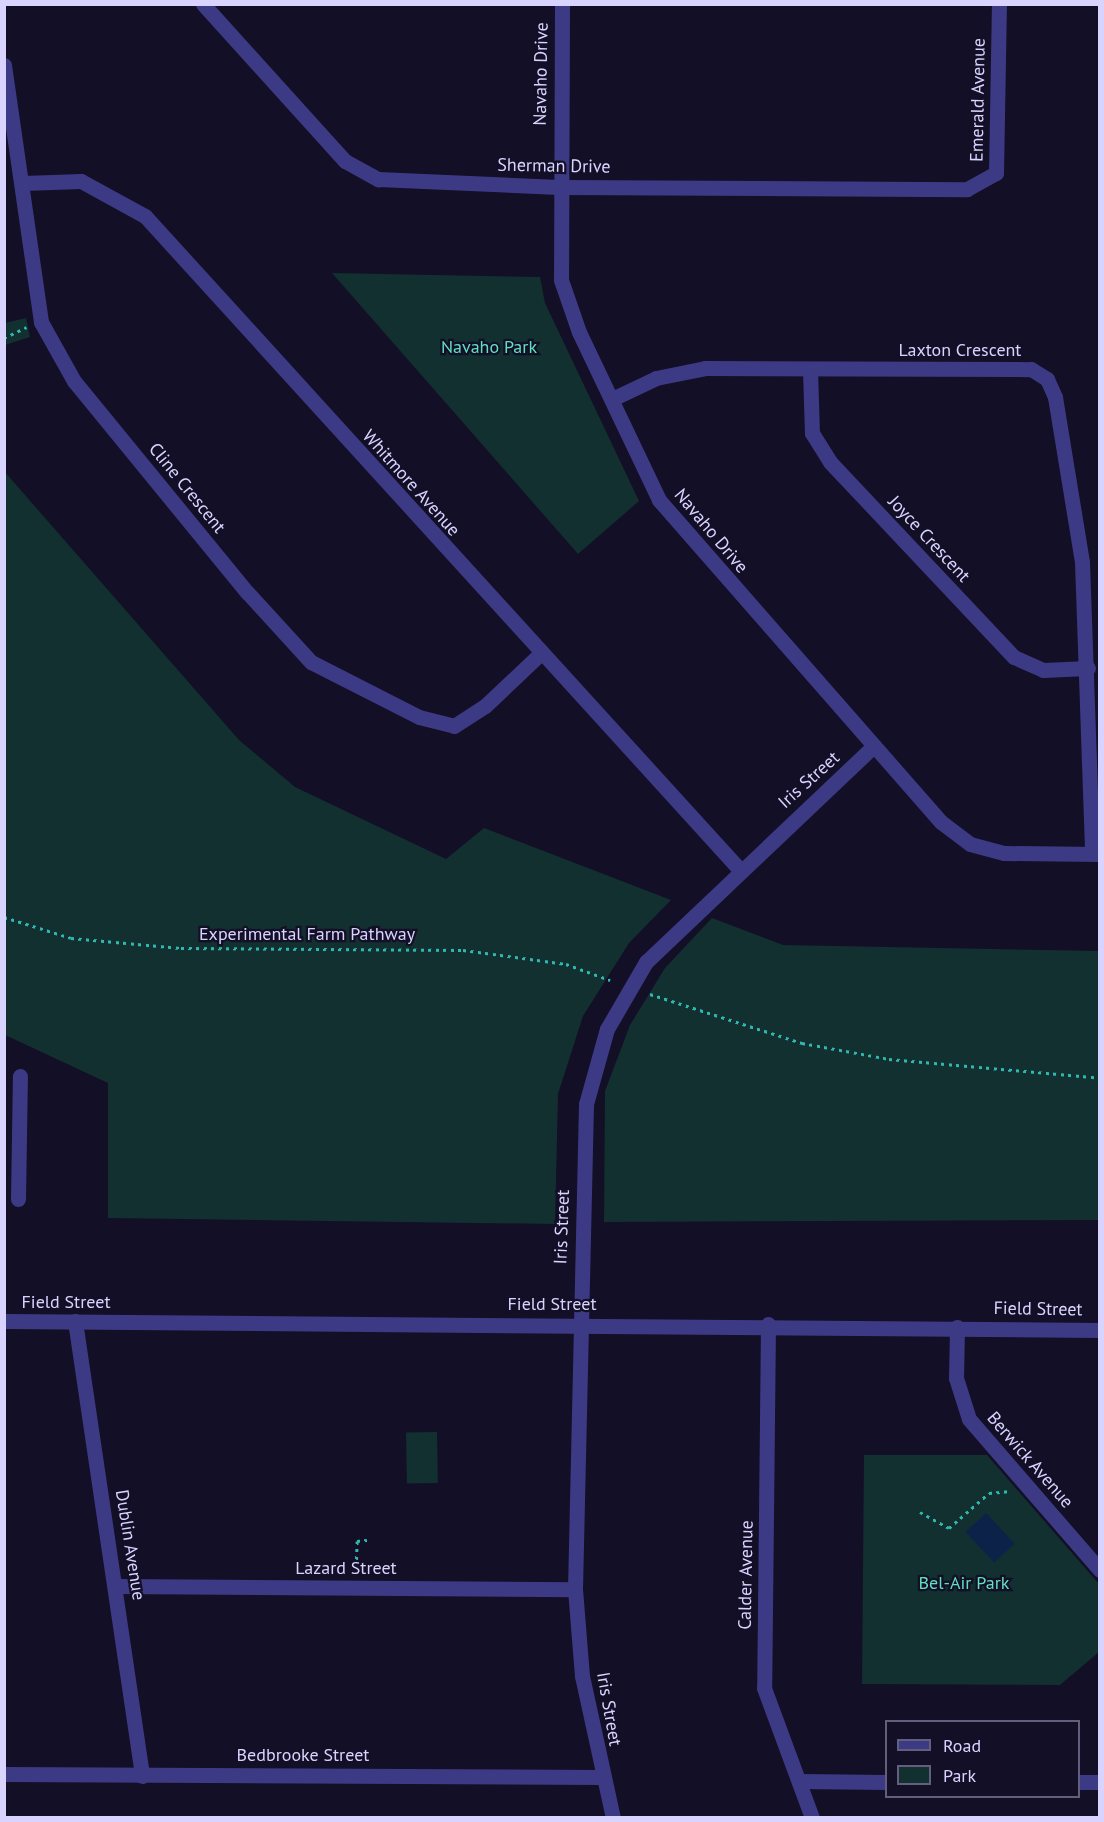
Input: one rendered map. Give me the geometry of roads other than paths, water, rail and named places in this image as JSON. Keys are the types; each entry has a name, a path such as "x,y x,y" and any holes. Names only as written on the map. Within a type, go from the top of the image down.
{"street":[{"name":"Sherman Drive","path":"203,4 345,160 378,179 559,187 978,187"},
{"name":"Navaho Drive","path":"562,4 559,187 561,280 650,484 671,516 941,822 970,844 1004,853 1096,854"},
{"name":"Emerald Avenue","path":"978,187 996,173 999,4"},
{"name":"Cline Crescent","path":"4,65 23,183 41,322 74,381 246,592 311,662 409,712 454,726 484,706 539,655"},
{"name":"Whitmore Avenue","path":"23,183 81,180 145,216 539,655 740,870"},
{"name":"Laxton Crescent","path":"612,399 656,378 705,368 1031,369 1047,380 1055,397 1082,562 1096,854"},
{"name":"Joyce Crescent","path":"810,370 812,433 846,479 1014,657 1043,670 1088,668"},
{"name":"Iris Street","path":"614,1818 601,1777 582,1676 575,1589 579,1323 586,1104 607,1029 646,962 740,870 874,746"},
{"path":"18,1199 20,1076"},
{"path":"4,1124 20,1131"},
{"name":"Field Street","path":"4,1321 768,1324 1100,1330"},
{"name":"Dublin Avenue","path":"75,1321 117,1586 142,1776"},
{"name":"Calder Avenue","path":"768,1324 764,1688 812,1818"},
{"name":"Berwick Avenue","path":"957,1327 959,1397 969,1419 1100,1570"},
{"name":"Lazard Street","path":"117,1586 575,1589"},
{"name":"Bedbrooke Street","path":"4,1774 601,1777"},
{"path":"800,1782 885,1782"},
{"path":"1080,1782 1100,1782"}],"water":[{"path":"986,1513 1015,1544 994,1563 966,1532"}],"park label":[{"name":"Navaho Park","path":"489,347"},
{"name":"Bel-Air Park","path":"964,1583"}]}
